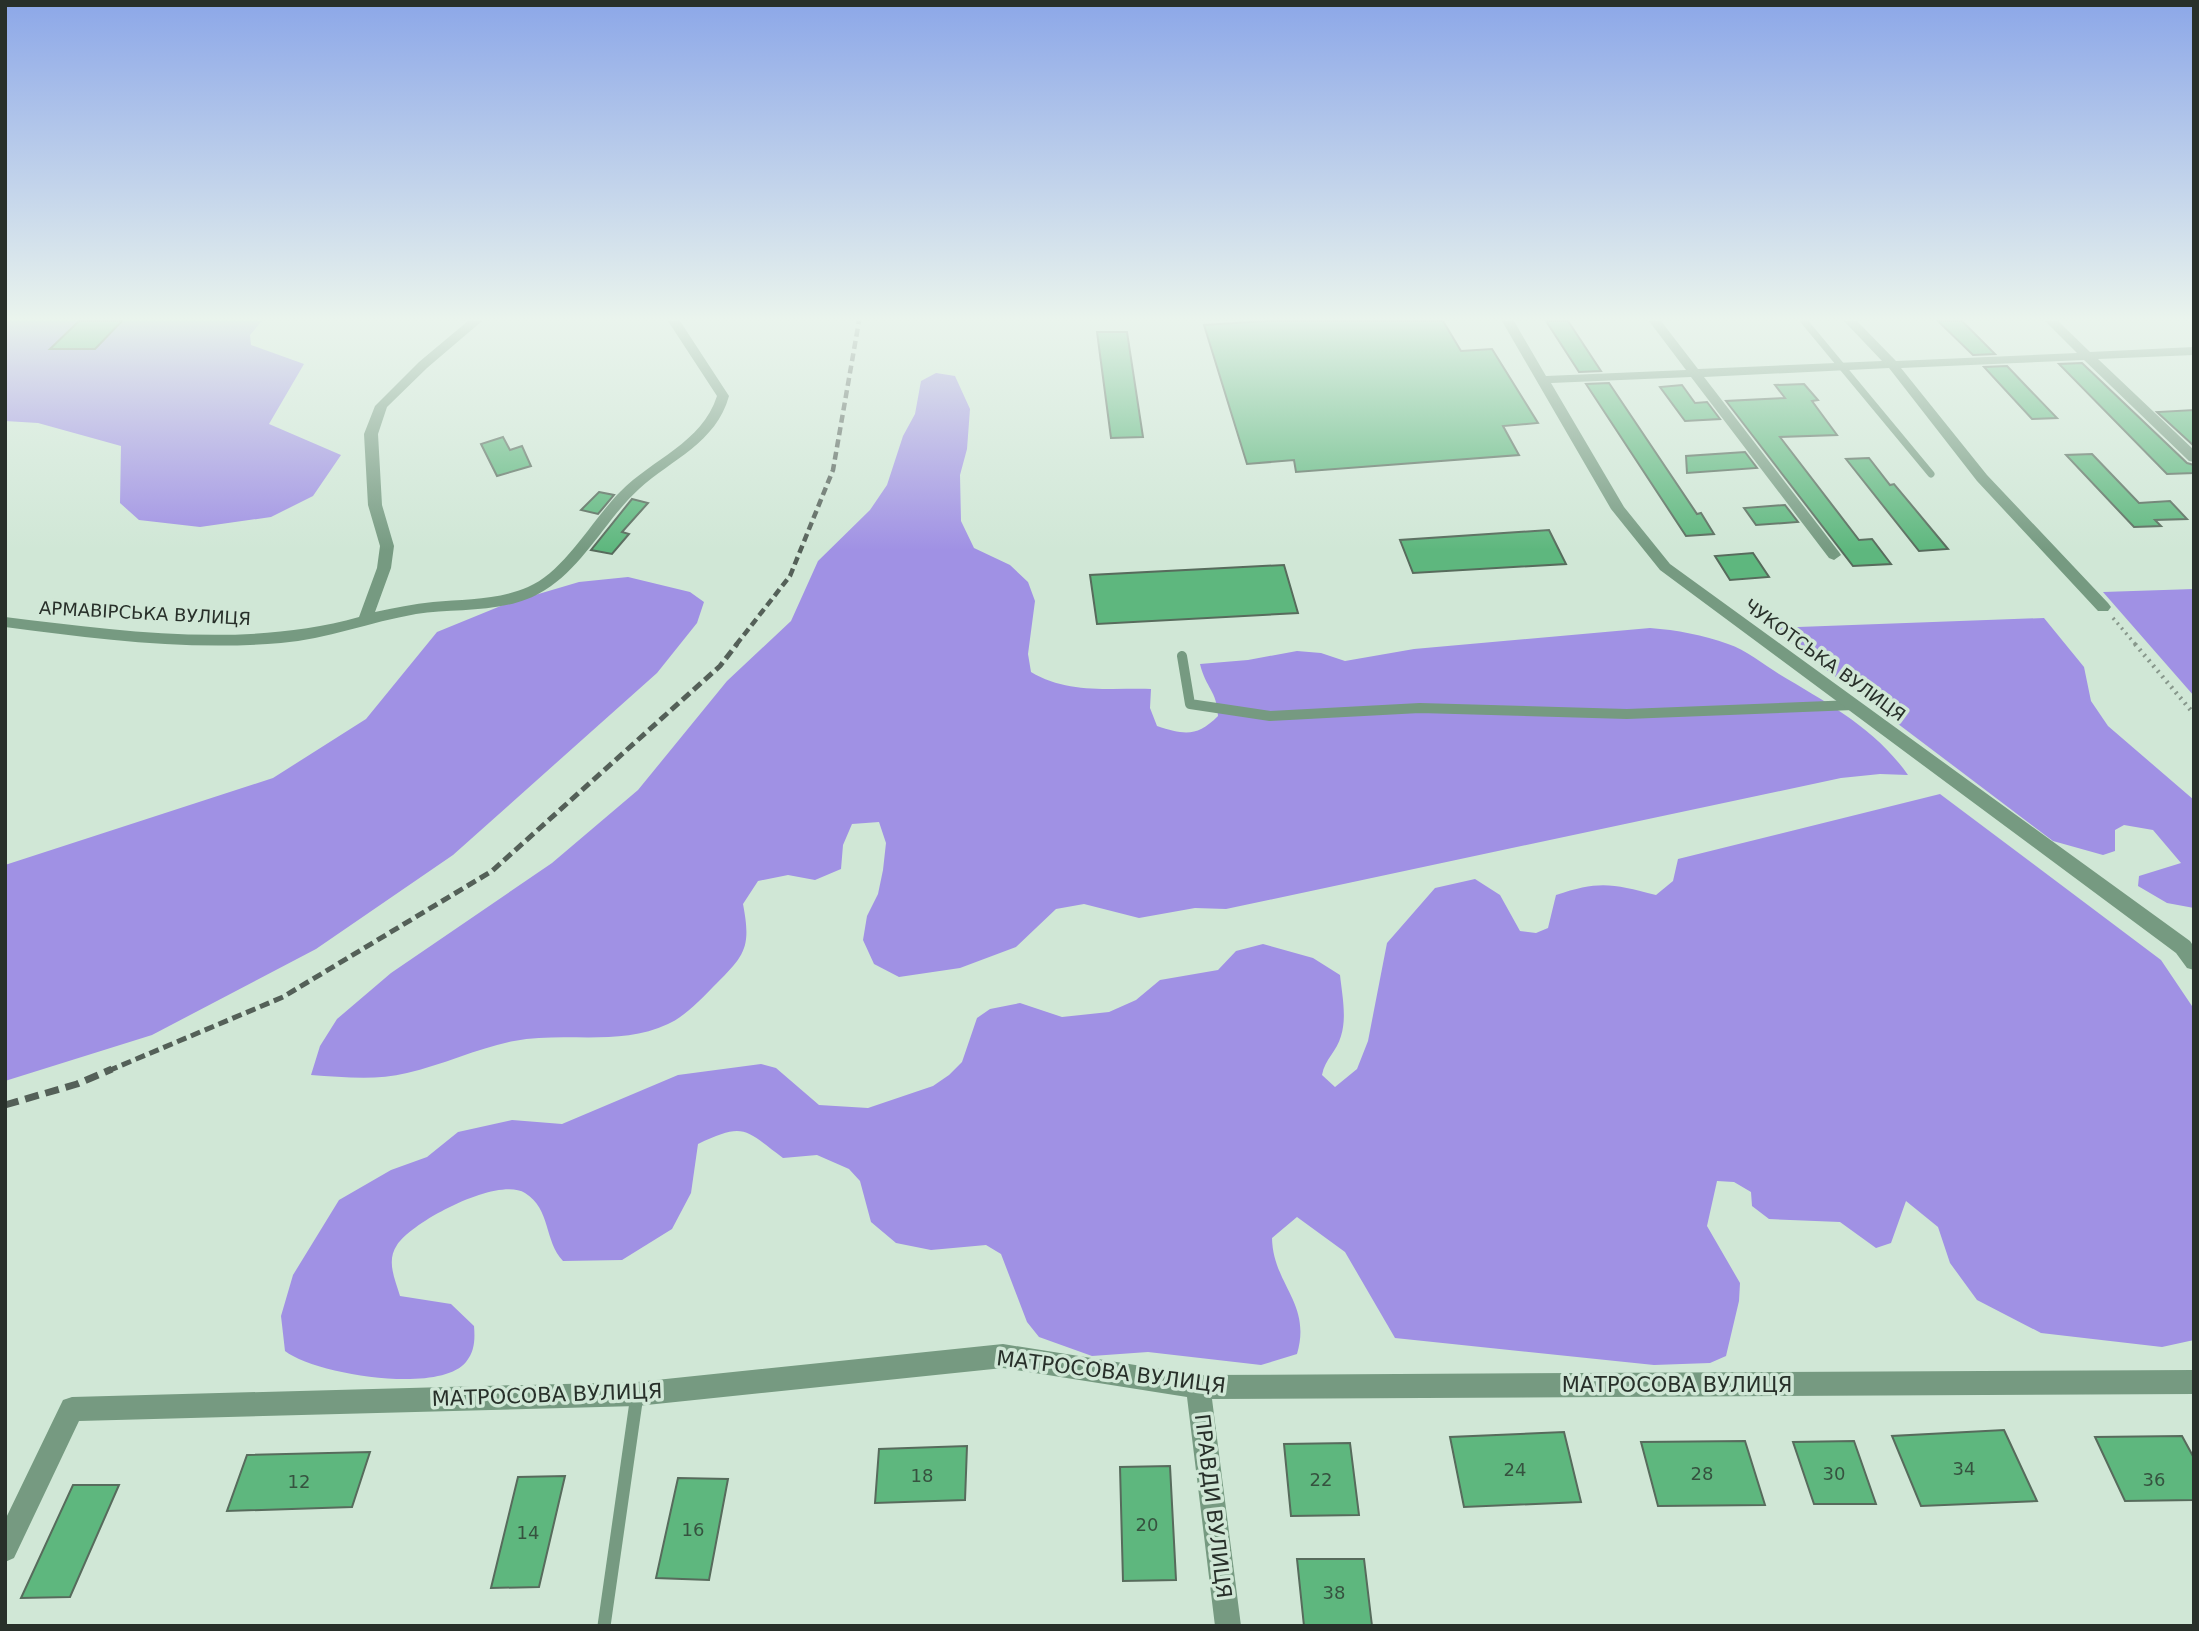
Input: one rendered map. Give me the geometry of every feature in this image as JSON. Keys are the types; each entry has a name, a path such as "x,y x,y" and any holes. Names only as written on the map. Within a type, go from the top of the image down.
{"street":[{"path":"365,620 384,568 387,547 375,505 371,434 381,406 390,397"},
{"name":"АРМАВІРСЬКА ВУЛИЦЯ","path":"5,622 77,631 213,639 287,638 341,629 365,620 418,609 494,603 540,588 561,569 634,485 710,425 721,410 723,397"},
{"name":"ЧУКОТСЬКА ВУЛИЦЯ","path":"1554,397 1618,509 1665,567 1853,705 2189,944 2194,962"},
{"path":"1712,397 1834,555"},
{"path":"1918,397 1982,478 2103,607"},
{"path":"2130,397 2194,458"},
{"name":"МАТРОСОВА ВУЛИЦЯ","path":"5,1549 72,1409 637,1394 1003,1356 1198,1387 2194,1382"},
{"name":"ПРАВДИ ВУЛИЦЯ","path":"1198,1387 1228,1626"}],"lane":[{"path":"1866,397 1931,474"},
{"path":"1182,656 1191,704 1270,716 1420,708 1627,715 1853,705"},
{"path":"604,1626 637,1394"}],"path":[{"path":"2103,607 2194,713"}],"shaded area":[{"path":"5,397 285,397 269,424 341,455 313,496 271,517 200,527 139,520 120,503 121,446 38,423 5,421"},
{"path":"918,397 965,397 970,409 967,449 960,475 961,521 974,548 1010,565 1028,582 1035,601 1028,654 1031,672 1059,684 1074,687 1151,689 1150,708 1157,726 1183,732 1197,731 1218,716 1216,700 1200,664 1248,660 1297,651 1321,653 1345,661 1414,649 1650,628 1709,638 1748,653 1865,730 1881,743 1908,775 1880,774 1841,778 1226,909 1195,908 1139,918 1084,904 1056,909 1016,947 960,968 899,977 874,964 863,940 867,916 878,894 886,843 879,822 852,824 843,845 841,869 815,880 788,875 758,881 743,904 746,940 740,956 694,1006 668,1024 630,1035 514,1041 420,1070 383,1077 311,1075 320,1046 337,1019 391,973 552,863 638,790 727,681 791,621 818,561 870,510 887,485 903,436 915,414"},
{"path":"628,577 690,592 704,602 697,623 657,673 453,855 316,949 152,1035 5,1081 5,865 273,778 366,719 437,632 508,603 579,582"},
{"path":"2194,589 2194,696 2103,592"},
{"path":"2044,618 2084,667 2091,701 2108,726 2194,800 2194,908 2167,903 2138,886 2139,876 2181,863 2153,830 2124,825 2115,830 2115,851 2103,855 2053,841 1771,628"},
{"path":"1940,794 2161,960 2194,1009 2194,1340 2162,1347 2041,1333 1977,1300 1950,1263 1938,1227 1906,1201 1891,1243 1876,1248 1840,1222 1769,1219 1752,1206 1751,1192 1734,1182 1717,1181 1707,1226 1740,1283 1739,1301 1726,1356 1710,1363 1654,1365 1395,1338 1345,1252 1297,1217 1272,1238 1278,1269 1300,1321 1297,1354 1261,1365 1148,1352 1092,1356 1039,1337 1027,1322 1001,1254 986,1245 931,1250 896,1243 871,1222 860,1181 849,1169 817,1155 783,1158 760,1140 744,1132 735,1131 698,1144 691,1193 672,1229 622,1260 563,1261 557,1253 539,1208 525,1193 513,1189 496,1190 458,1203 406,1235 397,1245 392,1257 400,1296 451,1304 474,1326 471,1354 466,1362 452,1372 405,1379 376,1378 322,1367 285,1351 281,1316 293,1275 339,1200 391,1170 427,1157 458,1132 512,1120 562,1124 678,1075 761,1064 776,1068 819,1105 868,1108 933,1086 949,1075 962,1062 977,1018 990,1009 1020,1003 1062,1017 1109,1012 1136,1000 1160,980 1218,970 1236,951 1263,944 1313,958 1340,975 1344,1006 1343,1029 1322,1075 1335,1087 1357,1069 1368,1041 1387,943 1435,888 1475,879 1500,895 1520,931 1536,933 1548,928 1556,895 1584,887 1606,885 1656,895 1673,881 1678,859"}],"building":[{"path":"1106,397 1137,397 1143,437 1111,438"},
{"path":"1226,397 1522,397 1538,423 1503,426 1519,455 1296,472 1294,460 1247,464"},
{"path":"1595,397 1618,397 1697,514 1701,513 1714,534 1686,536"},
{"path":"1667,397 1691,397 1695,403 1707,402 1720,419 1685,421"},
{"path":"1815,397 1818,400 1812,401 1837,435 1780,437 1859,540 1872,539 1891,564 1853,566 1726,401"},
{"path":"2012,397 2037,397 2057,418 2032,419"},
{"path":"2092,397 2118,397 2187,463 2194,465 2194,473 2167,474"},
{"path":"2194,410 2194,446 2157,412"},
{"path":"503,437 510,450 522,446 531,466 497,476 481,444"},
{"path":"1745,452 1757,468 1687,473 1686,456"},
{"path":"2092,454 2139,503 2170,501 2187,519 2155,520 2161,526 2134,527 2066,455"},
{"path":"1869,458 1948,549 1919,551 1846,459"},
{"path":"599,492 614,495 598,514 581,510"},
{"path":"632,499 648,503 622,532 629,534 612,554 591,550"},
{"path":"1785,505 1798,522 1756,525 1744,508"},
{"path":"1549,530 1566,564 1413,573 1400,540"},
{"path":"1753,553 1769,577 1730,580 1715,556"},
{"path":"1284,565 1298,613 1097,624 1090,575"},
{"path":"2004,1430 2037,1501 1921,1506 1892,1436"},
{"path":"1564,1432 1581,1502 1464,1507 1450,1437"},
{"path":"2182,1436 2194,1458 2194,1500 2125,1501 2095,1437"},
{"path":"1745,1441 1765,1505 1658,1506 1641,1442"},
{"path":"1854,1441 1876,1504 1814,1504 1793,1442"},
{"path":"1350,1443 1359,1515 1291,1516 1284,1444"},
{"path":"967,1446 965,1500 875,1503 879,1449"},
{"path":"370,1452 352,1507 227,1511 247,1455"},
{"path":"1170,1466 1176,1580 1123,1581 1120,1467"},
{"path":"565,1476 539,1587 491,1588 518,1477"},
{"path":"678,1478 728,1479 709,1580 656,1578"},
{"path":"73,1485 119,1485 70,1597 21,1598"},
{"path":"1297,1559 1364,1559 1372,1626 1304,1626"}],"railway":[{"path":"736,645 790,576 833,470 846,397"},
{"path":"108,1071 283,997 492,871 720,666 737,644"},
{"path":"5,1105 77,1084 112,1069"}]}
